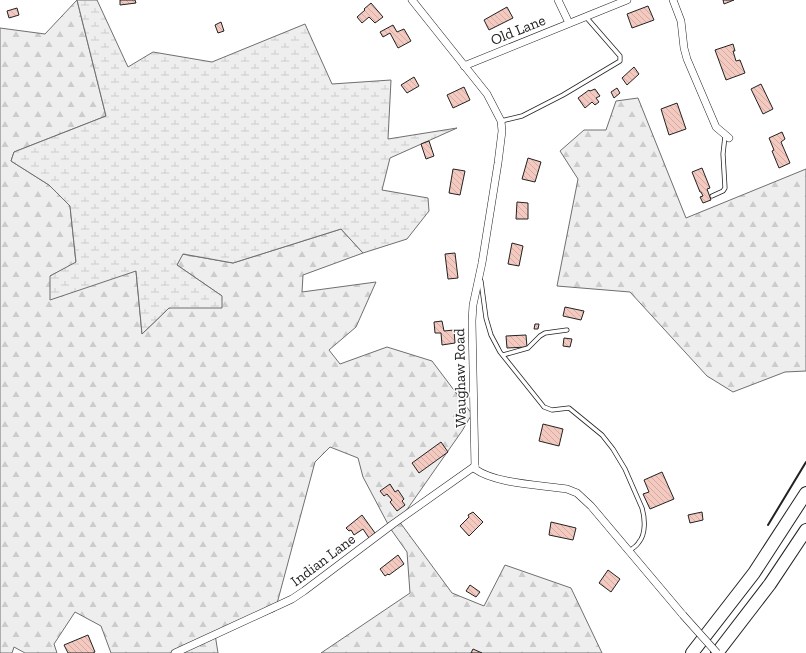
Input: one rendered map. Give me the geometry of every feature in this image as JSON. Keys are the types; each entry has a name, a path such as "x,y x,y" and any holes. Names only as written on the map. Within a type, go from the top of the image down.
{"highway":[{"path":"692,653 754,573 806,493"},
{"path":"717,653 770,584 806,530"}],"street":[{"name":"Waughaw Road","path":"412,0 487,94 501,121 502,131 498,163 473,306 475,466"},
{"path":"558,0 569,23"},
{"name":"Old Lane","path":"464,66 627,0"},
{"path":"673,0 681,21 687,59 716,127 727,137"},
{"path":"475,466 475,469 480,473 492,477 572,491 581,496 592,506 629,552 717,653"},
{"name":"Indian Lane","path":"175,653 292,599 393,524 475,466"}],"lane":[{"path":"501,121 522,116 563,95 620,61 620,56 586,17"},
{"path":"712,196 723,191 725,188 723,154 727,137"},
{"path":"480,271 482,298 488,326 497,347 544,407 552,410 569,408 602,435 620,459 642,508 643,515 644,530 642,538 629,552"},
{"path":"503,355 528,348 540,336 546,333 567,330"}],"green space":[{"path":"77,0 106,116 14,152 11,161 49,185 70,206 76,263 50,276 136,271 142,334 169,308 222,296 177,265 182,254 233,263 341,229 363,253 303,275 302,292 376,282 356,327 329,350 340,364 387,347 432,361 472,414 462,431 399,521 452,593 484,606 505,565 571,588 602,653 321,653 410,593 407,552 390,528 363,477 358,458 330,447 315,462 275,611 215,634 218,653 111,653 101,626 75,612 54,644 57,653 25,653 14,647 12,653 0,653 0,28 45,34"},
{"path":"77,0 97,0 128,67 153,52 212,62 305,24 332,84 391,80 388,139 457,128 390,158 382,190 428,198 429,211 407,239 363,253 341,229 233,263 183,254 177,265 222,296 222,308 169,308 142,334 136,271 50,300 50,276 76,262 70,206 49,185 11,161 14,152 106,116"},
{"path":"638,98 686,218 806,169 806,371 785,372 733,392 707,376 630,292 557,286 578,179 560,151 584,130 606,130 616,101"}],"building":[{"path":"120,0 135,0 136,3 120,5"},
{"path":"723,0 734,0 724,4"},
{"path":"371,3 383,17 375,23 369,17 362,23 357,17"},
{"path":"648,6 654,20 632,28 627,14"},
{"path":"507,7 513,18 489,30 484,20"},
{"path":"17,8 19,15 9,18 7,11"},
{"path":"221,22 224,31 218,33 215,25"},
{"path":"393,25 397,32 404,29 411,41 398,48 390,33 383,37 380,32"},
{"path":"733,44 735,51 733,51 736,61 740,60 745,73 726,80 715,50"},
{"path":"634,67 639,74 627,85 622,78"},
{"path":"414,77 419,86 407,93 401,85"},
{"path":"761,84 773,109 763,114 751,89"},
{"path":"464,87 470,100 453,108 447,95"},
{"path":"617,88 620,93 614,98 611,92"},
{"path":"595,89 600,96 596,98 599,102 595,105 592,102 585,108 578,98 589,90"},
{"path":"677,103 686,129 669,135 661,109"},
{"path":"782,132 785,139 781,142 790,163 779,168 772,151 774,150 769,138"},
{"path":"429,141 434,156 426,159 421,144"},
{"path":"528,158 541,162 535,182 522,179"},
{"path":"702,168 710,188 707,189 711,200 703,203 700,197 703,196 692,172"},
{"path":"453,169 465,171 460,195 449,193"},
{"path":"517,202 528,203 528,219 516,219"},
{"path":"512,243 523,246 519,266 508,264"},
{"path":"455,253 458,278 448,279 445,254"},
{"path":"565,307 584,311 581,320 563,316"},
{"path":"442,321 444,331 454,330 455,343 442,345 441,333 435,333 434,322"},
{"path":"535,324 539,324 538,329 534,329"},
{"path":"526,335 527,347 507,348 506,336"},
{"path":"564,338 572,339 570,347 563,346"},
{"path":"543,424 563,429 559,446 539,441"},
{"path":"441,442 448,452 419,473 412,463"},
{"path":"662,472 674,499 650,509 643,494 649,492 644,480"},
{"path":"390,484 395,492 398,490 404,499 402,501 405,505 397,511 390,502 392,500 387,494 384,496 380,491"},
{"path":"473,512 483,522 469,536 460,526 469,517 468,515"},
{"path":"702,512 703,520 690,523 688,515"},
{"path":"362,515 375,533 369,538 363,529 354,535 351,530 349,531 346,528"},
{"path":"551,522 576,528 573,540 549,535"},
{"path":"398,555 404,564 389,575 388,574 385,576 380,569"},
{"path":"608,570 620,579 611,592 599,583"},
{"path":"470,585 480,592 476,597 466,591"},
{"path":"88,635 95,652 68,653 64,645"},
{"path":"473,649 482,653 471,653"}],"wall":[{"path":"768,525 806,462"}]}
